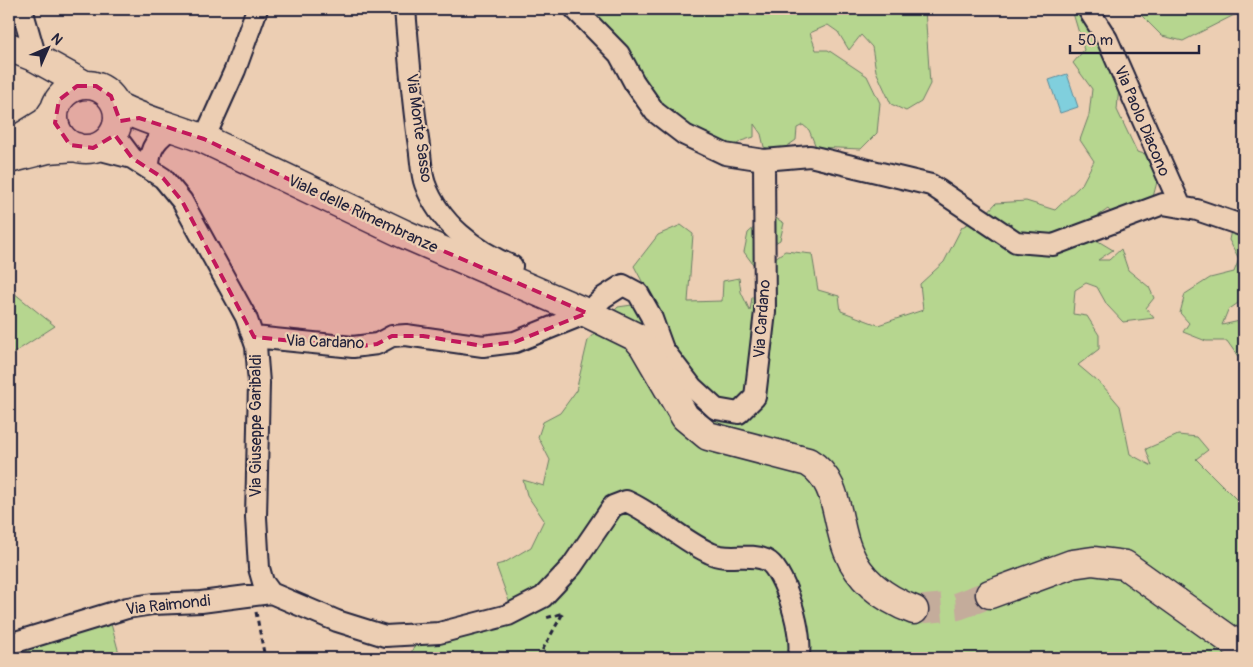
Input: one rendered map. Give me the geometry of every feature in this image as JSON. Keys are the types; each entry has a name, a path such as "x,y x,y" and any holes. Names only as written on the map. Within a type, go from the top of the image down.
{"main road":[{"path":"9,47 36,58 85,85 102,89 111,96 109,130"},
{"path":"85,85 70,89 59,100 54,115 57,131 66,142 109,130"},
{"path":"9,145 46,122 56,107"},
{"name":"Viale delle Rimembranze","path":"109,130 174,127 204,139 404,234 587,313 636,337 644,346 685,417 708,436 808,462 815,467 823,475 834,497 848,551 865,580 891,601 914,610"},
{"path":"9,159 109,130"},
{"path":"990,594 1072,564 1093,561 1125,565 1244,650"}],"street":[{"path":"22,9 36,58"},
{"path":"204,139 235,70 257,9"},
{"name":"Via Monte Sasso","path":"405,9 414,116 425,184 442,215 467,241 491,257 568,290 579,297 587,313"},
{"path":"575,9 619,54 634,82 655,112 685,135 725,154 764,160 810,156 931,185 1016,242 1053,245 1163,204 1197,210 1244,226"},
{"name":"Via Paolo Diacono","path":"1088,9 1107,39 1181,207"},
{"path":"140,163 149,155 154,144 163,134 174,127"},
{"name":"Via Giuseppe Garibaldi","path":"109,130 140,163 163,178 182,201 226,278 254,337 259,383 256,518 259,568 263,582 262,594"},
{"name":"Via Cardano","path":"254,337 353,347 376,344 392,336 414,335 483,346 515,342 587,313 604,297 624,285 638,292 651,316 663,349 692,388 716,409 739,413 755,397 765,312 764,160"},
{"path":"262,594 385,636 439,633 508,615 529,606 556,585 613,506 626,500 641,507 710,554 729,558 756,558 766,560 773,566 779,574 791,606 798,633 798,658"},
{"name":"Via Raimondi","path":"9,644 127,608 262,594"}],"path":[{"path":"262,594 265,658"}],"highlighted area":[{"path":"77,86 96,86 111,96 120,121 139,118 204,139 404,234 587,313 515,342 483,346 423,336 392,336 377,344 353,347 254,337 182,201 163,178 132,158 115,135 93,148 70,145 55,123 59,100"}],"green space":[{"path":"585,9 925,9 930,84 921,102 906,111 891,104 876,71 872,47 861,35 849,50 838,32 828,25 810,33 816,50 828,50 867,76 880,103 877,133 861,149 816,147 809,130 803,125 797,128 796,140 779,152 764,147 761,134 754,124 754,137 741,141 730,150 686,133 625,78"},
{"path":"1135,9 1244,10 1183,41 1162,36"},
{"path":"1073,13 1087,17 1119,86 1117,110 1137,152 1149,155 1158,178 1152,201 1123,226 1108,209 1098,216 1107,232 1098,241 1113,250 1098,260 1109,260 1121,249 1128,270 1149,287 1154,298 1146,308 1154,318 1123,322 1107,305 1097,287 1086,283 1075,290 1073,314 1087,316 1099,335 1099,349 1078,365 1103,386 1120,406 1130,454 1152,466 1146,449 1178,435 1197,437 1208,450 1196,459 1240,503 1244,503 1244,658 396,658 397,655 410,656 416,641 510,604 496,565 504,563 531,547 544,520 527,495 523,480 544,486 550,460 538,437 543,422 560,413 576,391 588,340 605,321 618,307 653,302 634,266 658,235 681,225 693,234 688,302 722,301 723,281 739,278 741,292 750,311 752,297 768,301 775,294 744,252 748,233 769,214 784,223 780,240 770,246 775,258 785,251 812,254 818,290 839,296 841,311 878,325 923,310 920,284 944,262 962,227 984,216 996,203 1026,201 1055,210 1082,184 1094,161 1080,140 1089,115 1092,89 1073,63 1084,50"},
{"path":"1231,230 1244,235 1244,299 1228,310 1222,325 1244,320 1244,365 1227,341 1206,341 1183,332 1189,323 1180,313 1185,294 1210,278 1234,272 1239,259 1229,240"},
{"path":"9,289 55,326 9,356"},
{"path":"110,620 120,657 125,658 9,658 9,647"}],"water":[{"path":"1067,74 1078,107 1060,113 1049,80"}],"tunnel":[{"path":"914,610 958,606 990,594"}]}
